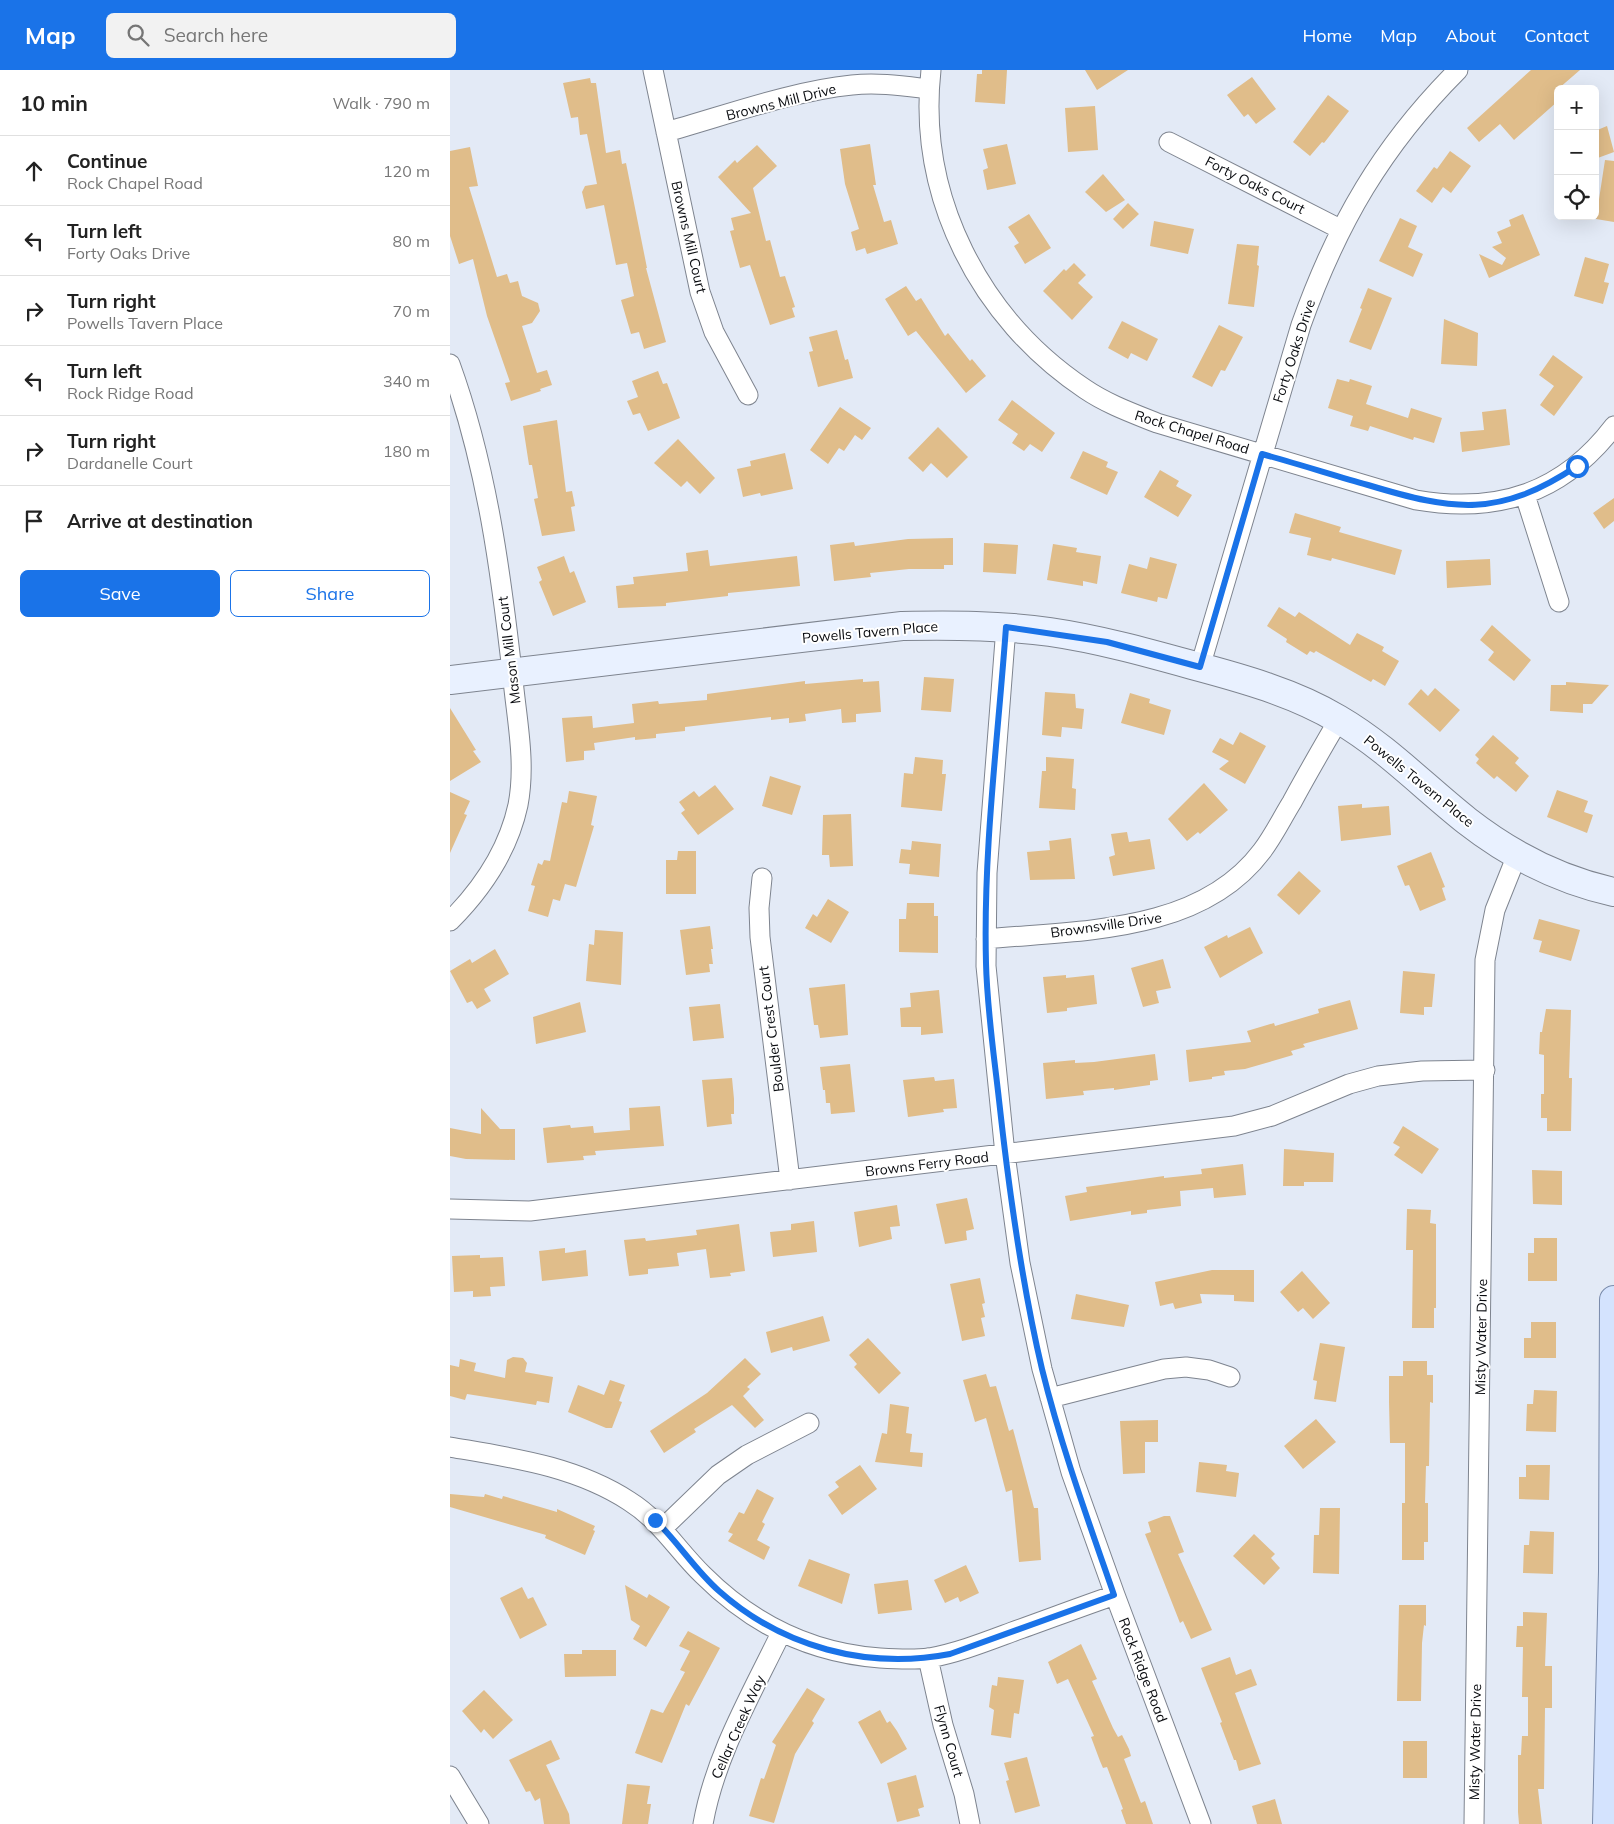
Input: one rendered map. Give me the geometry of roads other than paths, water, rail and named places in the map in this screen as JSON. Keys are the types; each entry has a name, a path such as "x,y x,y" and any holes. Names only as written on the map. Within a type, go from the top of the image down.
{"main road":[{"path":"1607,1824 1613,1570 1614,1300"}],"street":[{"name":"Browns Mill Court","path":"653,70 700,292 714,332 732,369 748,395"},
{"name":"Rock Chapel Road","path":"931,70 929,129 934,163 946,211 961,249 980,284 1001,313 1027,342 1056,368 1086,390 1120,408 1157,423 1416,500 1446,505 1499,502 1525,495 1552,483 1577,466 1599,446 1614,426"},
{"name":"Forty Oaks Drive","path":"1200,667 1262,454 1315,285 1340,229 1370,178 1399,136 1458,70"},
{"name":"Browns Mill Drive","path":"666,132 823,89 854,85 887,85 929,89"},
{"name":"Forty Oaks Court","path":"1170,142 1340,229"},
{"name":"Mason Mill Court","path":"450,921 484,883 496,863 509,834 518,804 521,774 520,739 490,514 479,460 451,371"},
{"path":"1525,495 1559,602"},
{"name":"Powells Tavern Place","path":"450,680 902,626 955,625 1006,627 1107,642 1234,676 1296,699 1339,719 1387,752 1468,821 1518,855 1545,871 1590,887 1614,892"},
{"name":"Rock Ridge Road","path":"1006,627 987,873 986,939 991,1023 1005,1154 1020,1263 1050,1398 1071,1472 1114,1595 1201,1824"},
{"name":"Brownsville Drive","path":"986,939 1148,921 1176,913 1201,901 1229,883 1261,852 1339,719"},
{"name":"Misty Water Drive","path":"1474,1824 1488,940 1495,910 1518,855"},
{"name":"Boulder Crest Court","path":"762,878 759,908 760,936 790,1180"},
{"name":"Browns Ferry Road","path":"450,1209 483,1212 530,1211 1234,1126 1272,1116 1348,1084 1378,1076 1422,1071 1485,1070"},
{"path":"1050,1398 1164,1369 1186,1367 1209,1370 1230,1377"},
{"path":"663,1528 718,1475 747,1456 809,1424"},
{"path":"450,1447 526,1460 566,1470 608,1488 631,1501 663,1528 701,1574 720,1592 751,1616 781,1633 819,1648 858,1656 901,1659 928,1658 950,1654 1114,1595"},
{"name":"Cellar Creek Way","path":"704,1824 714,1780 728,1743 781,1633"},
{"name":"Flynn Court","path":"928,1658 943,1725 964,1794 970,1824"},
{"path":"450,1776 479,1824"}]}
